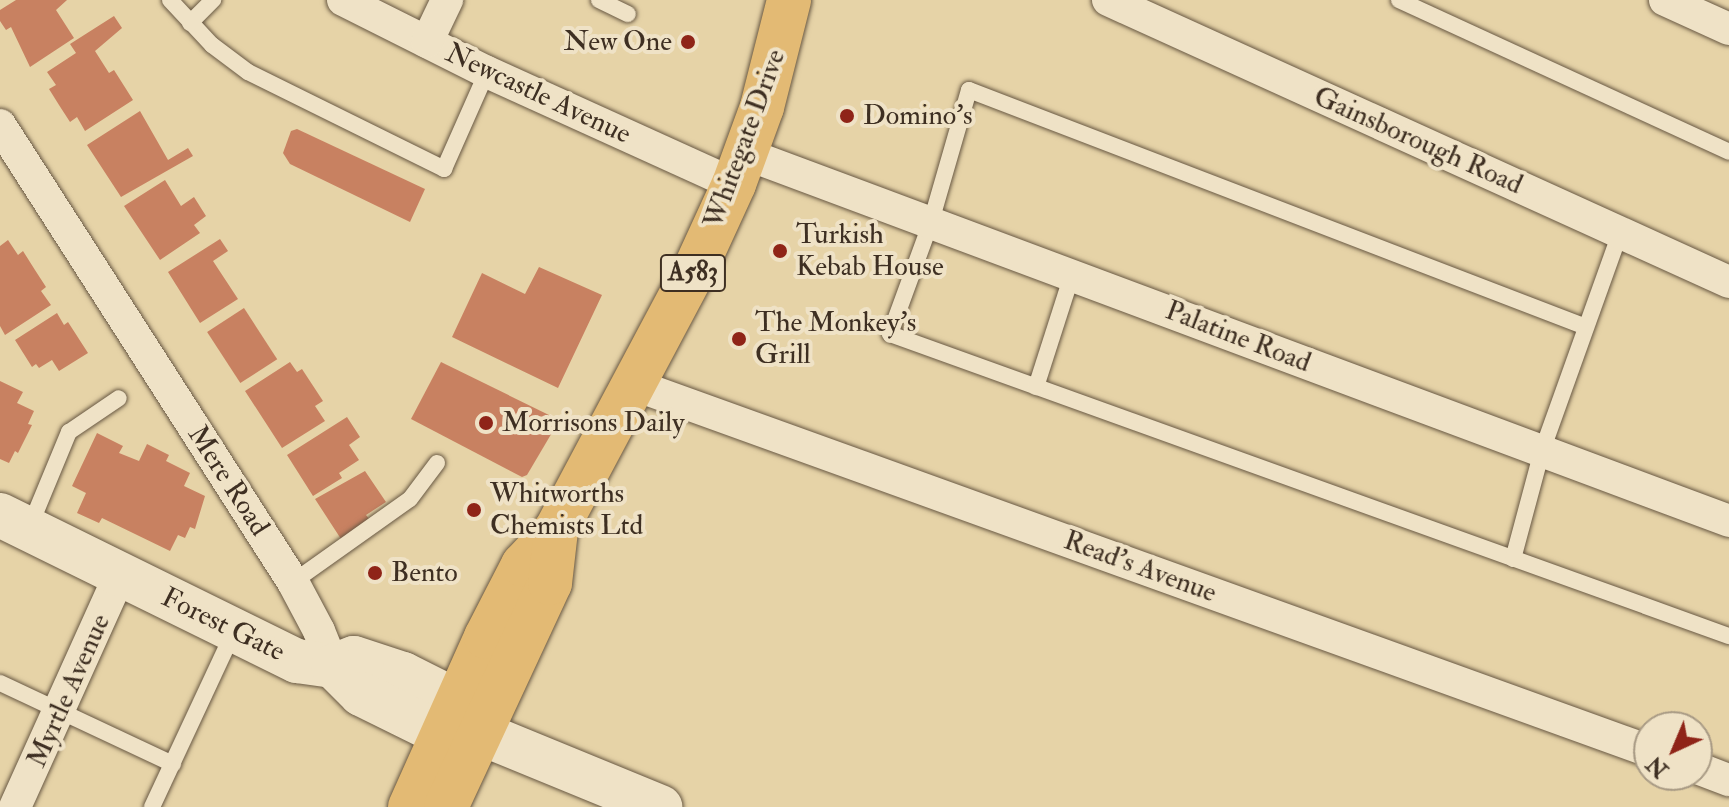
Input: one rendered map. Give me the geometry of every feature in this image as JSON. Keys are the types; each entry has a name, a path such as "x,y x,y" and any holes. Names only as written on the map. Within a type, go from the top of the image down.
{"main road":[{"name":"Whitegate Drive","path":"410,807 460,723 523,565 556,530 696,267 740,169 777,55 789,0"},
{"name":"Whitegate Drive","path":"446,807 460,723"}],"street":[{"name":"Newcastle Avenue","path":"343,0 487,72 740,169"},
{"path":"427,42 447,0"},
{"name":"Gainsborough Road","path":"1108,0 1729,282"},
{"path":"1665,0 1729,29"},
{"name":"Mere Road","path":"0,125 293,582 319,631 333,666"},
{"name":"Palatine Road","path":"740,169 931,222 1729,521"},
{"name":"Read's Avenue","path":"632,384 1633,745"},
{"name":"Forest Gate","path":"14,522 297,661 333,666"},
{"name":"Myrtle Avenue","path":"15,807 61,712 120,574"},
{"path":"333,666 354,658 371,661 460,723 660,807"}],"lane":[{"path":"170,0 190,23 248,72 444,169 487,72"},
{"path":"190,23 213,0"},
{"path":"599,0 628,14"},
{"path":"1399,0 1729,152"},
{"path":"1586,327 969,90 931,222 890,334 1729,636"},
{"path":"1513,559 1542,451 1620,233"},
{"path":"1036,387 1072,275"},
{"path":"14,522 69,432 119,398"},
{"path":"293,582 410,499 437,463"},
{"path":"152,807 234,631"},
{"path":"0,683 173,764"}],"building":[{"path":"16,0 67,0 56,10 74,38 30,67 11,27 6,30 0,21 0,10"},
{"path":"114,16 122,28 95,51 109,73 114,70 133,100 85,131 77,117 70,122 59,105 49,89 56,85 47,72 76,53 70,44"},
{"path":"140,111 168,160 188,148 193,156 121,197 87,145"},
{"path":"297,129 425,189 410,222 290,164 283,153 291,131"},
{"path":"165,180 181,206 194,197 206,216 194,225 200,233 160,260 124,206"},
{"path":"220,239 228,251 213,261 238,299 200,323 168,272"},
{"path":"8,240 18,255 23,251 46,287 41,291 51,305 5,335 0,326 0,246"},
{"path":"539,267 602,295 558,388 452,337 482,273 525,294"},
{"path":"244,308 277,359 240,383 207,332"},
{"path":"57,313 64,325 68,322 88,353 59,371 52,360 39,368 36,364 32,367 15,340"},
{"path":"290,362 297,372 302,369 323,401 315,406 325,421 282,448 245,391"},
{"name":"Morrisons Daily","path":"441,362 551,416 553,431 527,475 522,477 411,419"},
{"path":"0,381 23,392 17,403 34,411 28,424 32,425 18,453 15,451 9,463 0,459"},
{"path":"347,417 360,437 349,445 359,460 339,473 342,478 313,496 287,455"},
{"path":"97,433 123,446 119,453 139,461 147,444 169,455 166,461 190,473 184,486 205,496 195,529 190,527 185,538 178,535 170,551 102,518 99,523 77,513 86,493 72,486"},
{"path":"365,471 386,502 366,515 370,520 341,539 315,499"}],"place":[{"name":"New One","path":"688,42"},
{"name":"Domino's","path":"847,116"},
{"name":"Turkish Kebab House","path":"780,251"},
{"name":"The Monkey's Grill","path":"739,339"},
{"name":"Morrisons Daily","path":"486,423"},
{"name":"Whitworths Chemists Ltd","path":"474,510"},
{"name":"Bento","path":"375,573"}]}
